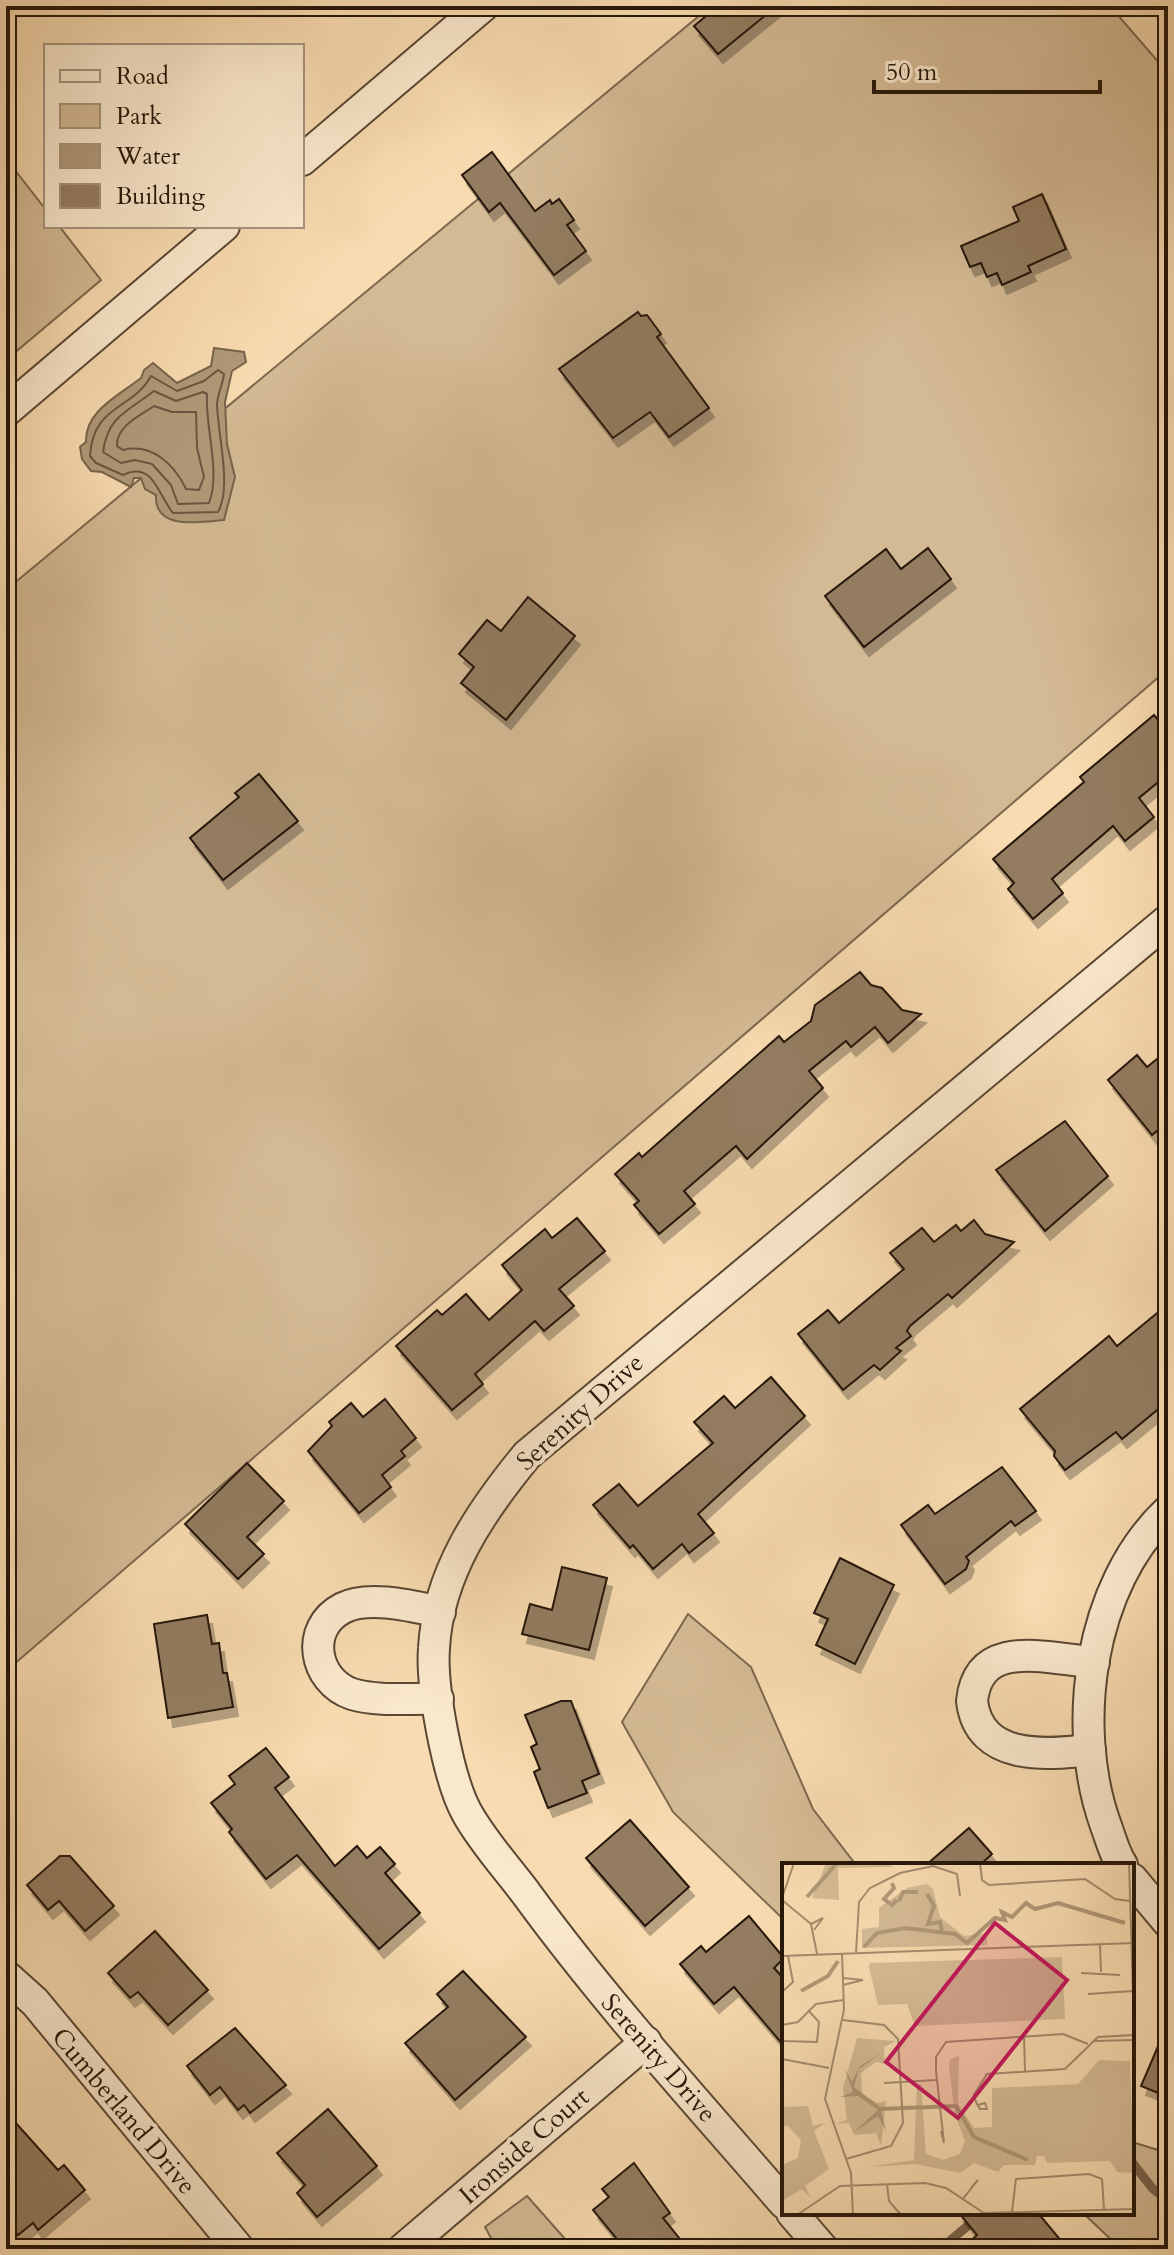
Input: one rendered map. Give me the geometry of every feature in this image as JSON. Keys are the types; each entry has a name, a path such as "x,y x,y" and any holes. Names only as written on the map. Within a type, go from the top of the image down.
{"street":[{"path":"304,158 483,6"},
{"path":"6,411 222,228"},
{"name":"Serenity Drive","path":"782,2201 573,1958 466,1812 447,1752 438,1699 434,1646 446,1584 483,1508 527,1455 1168,920"},
{"path":"1121,1863 1103,1816 1090,1750 1094,1662 1119,1583 1148,1529 1168,1511"},
{"path":"438,1699 384,1698 344,1691 324,1673 318,1647 328,1621 350,1606 369,1603 440,1612"},
{"path":"1090,1750 1043,1754 1010,1749 987,1734 979,1723 972,1701 984,1671 1008,1657 1031,1655 1094,1662"},
{"path":"1134,1881 1168,1922"},
{"name":"Cumberland Drive","path":"6,1976 35,2002 239,2249"},
{"name":"Ironside Court","path":"403,2249 646,2042"},
{"path":"794,2215 823,2249"}],"green space":[{"path":"711,6 1110,6 1168,73 1168,669 12,1666 6,1661 6,590"},
{"path":"8,161 44,207 44,228 61,228 101,280 6,360"},
{"path":"688,1614 751,1667 813,1809 854,1863 782,1863 782,1918 673,1812 622,1722"},
{"path":"1134,2143 1168,2153 1168,2249 1121,2249 1085,2215 1134,2215"},
{"path":"527,2196 574,2249 497,2249 485,2227"}],"water":[{"path":"214,348 244,352 246,362 232,371 225,402 227,444 235,477 224,520 180,522 162,514 156,495 145,489 141,478 134,478 131,487 102,472 91,471 82,459 80,447 86,442 87,431 97,413 141,378 144,370 153,363 177,383 211,366"}],"building":[{"path":"718,6 777,6 718,54 694,26"},
{"path":"492,152 535,211 550,200 552,204 559,199 574,220 567,225 586,251 554,275 500,203 489,212 462,175"},
{"path":"1042,194 1066,249 1028,266 1031,272 1002,285 997,273 987,277 981,263 970,267 961,246 1019,221 1013,207"},
{"path":"638,312 641,316 647,315 661,334 657,337 709,408 669,437 650,412 613,438 559,369"},
{"path":"928,548 951,579 864,647 825,596 886,549 901,569"},
{"path":"528,597 575,636 506,720 461,683 474,667 459,654 487,620 501,631"},
{"path":"1154,715 1168,732 1168,774 1139,798 1154,817 1125,841 1113,826 1052,879 1063,893 1033,919 1008,889 1014,883 993,859 1084,782 1080,777"},
{"path":"259,774 298,821 223,880 190,838 239,797 235,793"},
{"path":"860,972 871,985 882,988 902,1010 921,1014 888,1043 875,1027 851,1047 846,1041 809,1071 823,1088 747,1159 736,1146 684,1191 695,1204 659,1234 634,1205 639,1201 615,1174 639,1153 642,1157 779,1036 784,1042 811,1021 815,1005"},
{"path":"1168,1050 1168,1122 1152,1135 1108,1080 1137,1055 1147,1067"},
{"path":"1065,1121 1108,1176 1045,1231 996,1170"},
{"path":"577,1218 605,1251 559,1289 574,1306 544,1331 535,1321 475,1374 483,1384 452,1410 396,1346 437,1310 442,1315 466,1294 489,1320 522,1290 502,1265 545,1229 552,1238"},
{"path":"974,1220 985,1234 1014,1242 952,1298 948,1294 910,1326 907,1331 911,1336 896,1348 901,1351 880,1370 874,1365 843,1390 798,1334 828,1310 839,1323 904,1269 890,1253 922,1228 934,1242 956,1225 961,1231"},
{"path":"1168,1304 1168,1401 1122,1439 1116,1432 1065,1470 1054,1456 1055,1451 1020,1409 1109,1336 1117,1346"},
{"path":"771,1377 805,1416 698,1514 714,1533 689,1553 682,1544 653,1569 633,1545 630,1548 593,1505 619,1484 638,1506 713,1443 694,1422 724,1396 735,1408"},
{"path":"385,1399 416,1438 401,1451 405,1456 382,1475 391,1487 359,1513 308,1451 332,1426 329,1422 351,1403 363,1417"},
{"path":"247,1463 284,1501 247,1537 264,1554 238,1579 185,1524"},
{"path":"1002,1467 1036,1511 1015,1526 1011,1521 966,1557 969,1561 966,1569 945,1584 901,1525 928,1505 935,1514"},
{"path":"840,1558 894,1585 855,1664 816,1645 828,1619 814,1613"},
{"path":"562,1567 607,1578 589,1650 522,1634 530,1604 552,1610"},
{"path":"207,1615 212,1644 219,1643 223,1673 227,1673 233,1707 168,1718 154,1624"},
{"path":"561,1701 571,1701 599,1774 582,1781 587,1793 548,1808 534,1772 540,1769 531,1747 537,1744 525,1715"},
{"path":"266,1748 289,1777 275,1788 335,1866 357,1846 367,1858 380,1847 395,1864 385,1873 420,1913 379,1949 297,1855 266,1879 229,1832 232,1829 211,1803 235,1784 229,1776"},
{"path":"630,1820 689,1887 645,1926 586,1858"},
{"path":"969,1828 992,1854 982,1863 928,1863"},
{"path":"60,1856 70,1856 114,1906 85,1931 59,1901 48,1910 27,1885"},
{"path":"749,1916 782,1956 774,1968 782,1977 782,2044 734,1987 714,2004 680,1964 701,1946 706,1952"},
{"path":"155,1931 208,1990 168,2025 138,1992 130,1998 108,1973"},
{"path":"463,1971 526,2037 455,2100 405,2043 448,2007 437,1994"},
{"path":"1168,2023 1168,2097 1141,2086"},
{"path":"235,2028 286,2085 250,2113 244,2105 238,2110 220,2087 210,2095 187,2066"},
{"path":"328,2109 377,2166 317,2217 297,2193 305,2185 277,2153"},
{"path":"6,2112 58,2170 64,2165 85,2190 38,2230 33,2223 18,2235 6,2220"},
{"path":"634,2163 670,2213 663,2218 688,2249 625,2249 593,2210 609,2197 602,2189"},
{"path":"961,2215 1040,2215 1068,2249 962,2249 977,2235"}],"waterway":[{"path":"1134,2165 1152,2188 1168,2201"},
{"path":"940,2249 981,2215"}]}
